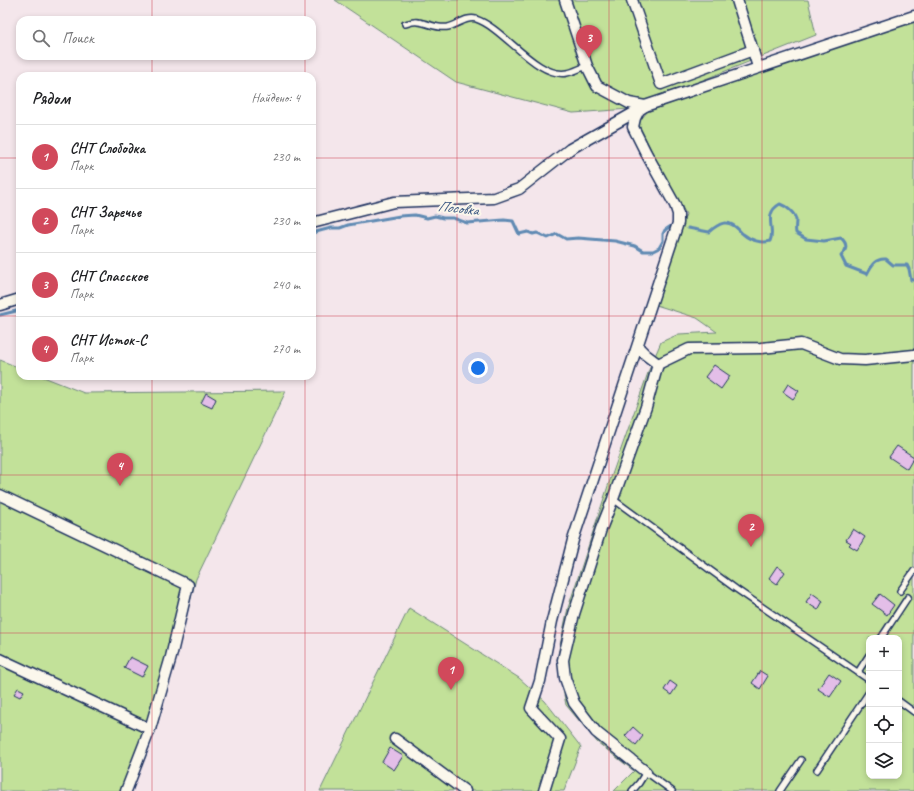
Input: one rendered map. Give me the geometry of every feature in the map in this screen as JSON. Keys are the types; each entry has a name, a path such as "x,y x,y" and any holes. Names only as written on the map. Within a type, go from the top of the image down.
{"street":[{"path":"566,0 587,66 597,86 629,103 642,108"},
{"path":"632,0 661,84 753,50"},
{"path":"737,0 758,67"},
{"path":"316,222 394,202 494,198 519,189 570,149 642,108 758,67 914,16"},
{"path":"544,791 560,739 531,708 540,681 552,621 573,540 678,223 676,205 633,127 635,118 642,108"},
{"path":"0,305 16,300"},
{"path":"646,772 596,732 574,703 565,678 563,660 574,614 601,529 646,407 658,364 689,349 761,348 801,344 840,359 865,360 914,355"},
{"path":"638,347 658,364"},
{"path":"0,495 188,585 171,657 150,728 126,791"},
{"path":"0,659 150,728"},
{"path":"395,739 465,791"}],"lane":[{"path":"405,24 419,22 434,26 448,27 469,18 475,18 485,22 536,64 553,73 566,73 587,66"},
{"path":"613,499 736,589 866,678"},
{"path":"900,591 914,571"},
{"path":"883,635 908,597"},
{"path":"858,672 866,660"},
{"path":"816,770 866,696"},
{"path":"902,703 914,712"},
{"path":"780,791 801,760"},
{"path":"632,791 646,772 672,791"}],"green space":[{"path":"335,0 808,0 816,35 630,109 573,113 456,82"},
{"path":"914,22 914,791 614,791 634,771 597,742 566,705 557,659 568,608 608,486 649,370 661,342 679,334 717,332 697,318 656,305 686,214 659,166 638,123 647,112 759,71"},
{"path":"0,360 16,366 16,380 51,380 84,393 286,391 196,579 157,726 131,791 0,791"},
{"path":"409,608 519,678 545,701 581,747 564,791 320,791"}],"building":[{"path":"714,365 730,376 721,389 705,377"},
{"path":"788,384 799,391 793,399 783,392"},
{"path":"206,393 216,399 212,408 201,403"},
{"path":"897,446 914,457 907,469 889,457"},
{"path":"853,529 865,537 857,550 849,545 851,543 846,540"},
{"path":"777,566 785,572 777,584 769,578"},
{"path":"812,593 823,601 818,610 806,602"},
{"path":"880,594 894,605 887,615 872,604"},
{"path":"130,657 148,666 142,677 124,668"},
{"path":"760,671 768,676 760,689 752,683"},
{"path":"829,673 841,681 830,697 818,689"},
{"path":"670,681 677,686 671,695 664,690"},
{"path":"18,688 24,691 20,697 14,694"},
{"path":"633,727 643,736 636,745 625,736"},
{"path":"390,748 403,756 394,770 382,762"}],"waterway":[{"name":"Посовка","path":"688,228 709,232 716,226 727,223 735,226 742,234 753,240 767,242 770,241 772,232 770,222 772,212 780,204 792,212 796,220 796,233 806,239 824,241 841,238 846,245 845,252 841,256 846,266 867,274 876,261 886,259 893,265 907,265 911,280 914,280"},
{"name":"Посовка","path":"316,232 400,216 415,215 427,218 435,216 453,218 467,223 504,220 513,221 519,234 528,232 533,234 537,233 548,238 557,234 566,239 578,238 615,241 635,246 643,251 653,251 659,248 663,241 663,234 665,230 671,226"},
{"name":"Посовка","path":"0,315 16,311"}],"place":[{"name":"СНТ Спасское","path":"589,58"},
{"name":"СНТ Исток-С","path":"120,486"},
{"name":"СНТ Заречье","path":"751,547"},
{"name":"СНТ Слободка","path":"451,690"}]}
